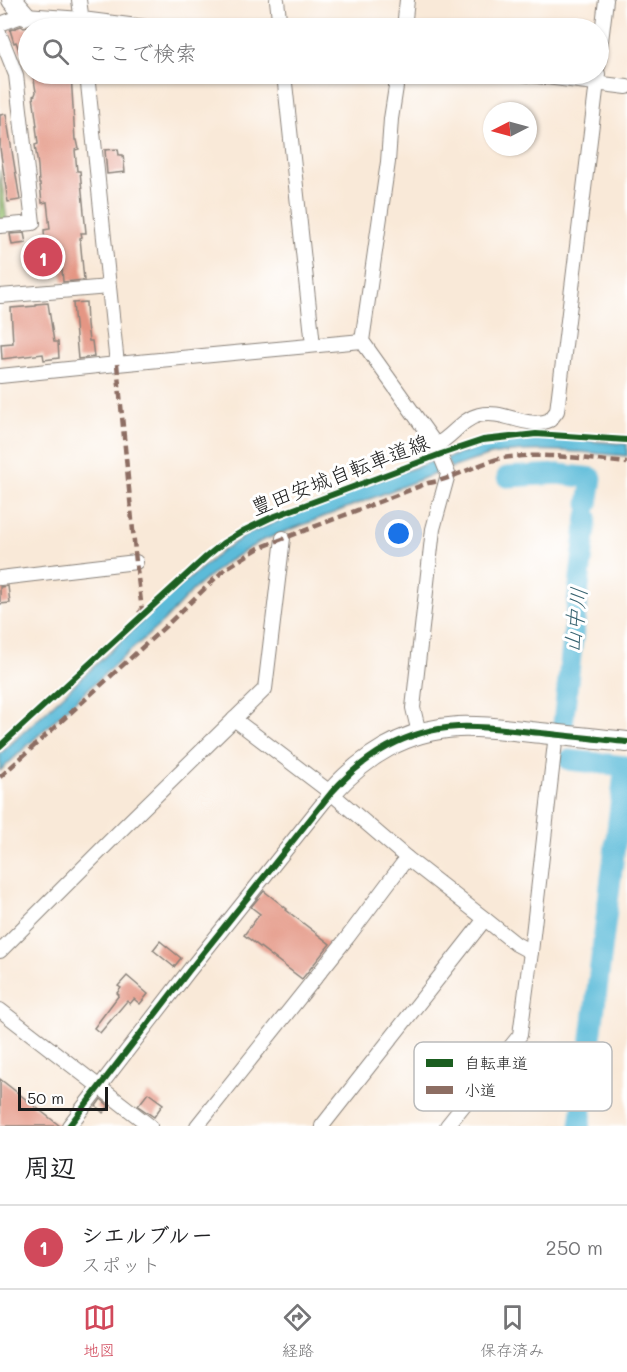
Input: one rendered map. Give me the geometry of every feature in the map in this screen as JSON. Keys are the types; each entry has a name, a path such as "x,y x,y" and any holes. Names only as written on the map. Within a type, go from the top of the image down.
{"street":[{"path":"12,0 25,15"},
{"path":"80,0 82,18"},
{"path":"277,0 279,18"},
{"path":"405,18 407,0"},
{"path":"604,18 606,0"},
{"path":"0,24 25,15 44,18"},
{"path":"0,34 16,75 33,223 0,226"},
{"path":"609,82 627,87"},
{"path":"88,84 117,364"},
{"path":"285,84 313,345"},
{"path":"396,84 362,342 436,445 448,474 433,529 413,708 419,734"},
{"path":"436,445 474,416 494,414 541,423 550,420 557,411 596,84"},
{"path":"0,296 110,287"},
{"path":"0,376 362,342"},
{"path":"0,951 263,691 266,686 283,538"},
{"path":"0,578 136,562"},
{"path":"234,719 331,794 407,858 516,944 531,952"},
{"path":"69,1126 195,963 331,794 346,777 374,754 394,743 419,734 437,729 467,727 627,742"},
{"path":"514,1042 520,1035 556,734"},
{"path":"197,1126 347,938 407,858"},
{"path":"322,1126 485,919"},
{"path":"0,1011 150,1126"},
{"path":"447,1126 459,1111"}],"green space":[{"path":"0,170 7,220 0,220"}],"water":[{"path":"553,438 627,444 627,456 562,451 512,452 490,455 451,468 446,458 510,440"},
{"path":"439,459 442,471 261,541 225,563 193,590 164,621 0,771 0,754 177,589 223,550 248,534 351,490"}],"building":[{"path":"18,27 18,47 16,42 14,43 10,30"},
{"path":"35,84 72,84 75,140 77,140 79,149 75,150 77,171 80,171 86,233 81,233 80,238 84,280 63,282 62,269 33,271 31,245 45,244 44,230 50,229 47,202 42,203 35,145 38,144 33,96 36,92"},
{"path":"6,114 20,200 8,202 0,148 0,115"},
{"path":"118,149 119,155 123,155 125,172 107,174 105,150"},
{"path":"24,233 26,243 12,245 10,234"},
{"path":"86,302 89,341 92,341 94,357 78,359 73,303"},
{"path":"48,303 54,342 58,342 59,358 44,360 43,354 2,359 1,344 13,343 11,308"},
{"path":"8,586 10,603 0,604 0,587"},
{"path":"264,891 330,944 302,979 244,935 260,914 251,907"},
{"path":"160,941 181,958 174,967 153,950"},
{"path":"127,976 148,994 140,1004 134,999 130,1004 127,1001 100,1033 94,1028 119,995 117,993 121,988 118,986"},
{"path":"0,1079 60,1126 0,1126"},
{"path":"148,1093 163,1104 154,1117 138,1106"},
{"path":"101,1099 109,1106 103,1113 96,1106"}],"waterway":[{"name":"山中川","path":"507,477 558,474 592,478 588,504"},
{"name":"山中川","path":"563,724 587,517"},
{"name":"山中川","path":"569,760 625,766 590,1042"},
{"name":"山中川","path":"580,1126 582,1111"}],"marked path":[{"path":"117,364 142,610 137,615"},
{"path":"0,777 225,569 259,548 428,483 503,458 549,456 627,463"}],"cycle path":[{"name":"豊田安城自転車道線","path":"0,746 206,557 243,531 270,518 483,440 536,434 627,440"},
{"path":"69,1126 331,793 372,756 403,739 439,729 458,727 494,728 627,742"}],"place":[{"name":"シエルブルー","path":"43,257"}]}
